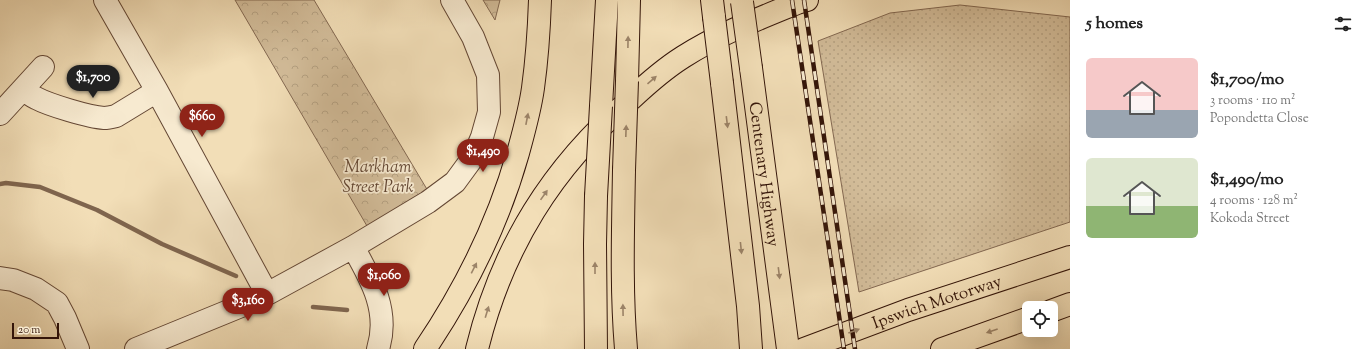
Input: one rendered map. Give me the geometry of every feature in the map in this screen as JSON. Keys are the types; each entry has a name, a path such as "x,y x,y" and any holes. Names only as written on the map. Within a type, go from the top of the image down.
{"highway":[{"path":"425,349 462,290 484,247 502,205 526,127 533,88 540,0"},
{"path":"596,349 596,196 607,0"},
{"path":"626,349 623,317 622,254 629,0"},
{"path":"477,349 491,301 504,267 527,221 555,179 612,114 656,76 705,44 736,28 806,0"},
{"name":"Centenary Highway","path":"742,1 788,349"},
{"path":"713,9 737,209 750,339"},
{"name":"Ipswich Motorway","path":"804,349 908,310 1070,257"},
{"path":"1058,308 1070,304"},
{"path":"942,349 1022,320"}],"street":[{"path":"105,0 157,91 267,294"},
{"path":"136,349 267,294 347,251 428,202 455,182 474,156 482,137 489,112 488,75 473,36 452,0"},
{"path":"0,114 43,67"},
{"path":"24,88 29,94 43,101 85,114 104,118 116,116 157,91"},
{"path":"347,251 370,309 372,330 368,349"},
{"path":"347,251 373,284 380,308 382,331 378,349"},
{"path":"0,278 13,280 36,289 57,303 66,318 78,349"}],"green space":[{"name":"Markham Street Park","path":"235,0 314,0 428,191 367,226"},
{"path":"483,0 500,0 495,20"},
{"path":"960,5 1070,17 1070,222 859,292 818,41 890,13"}],"waterway":[{"path":"0,184 6,183 40,187 97,210 162,244 236,276"},
{"path":"313,307 347,310"}],"railway":[{"path":"792,0 844,349"},
{"path":"804,0 855,349"}]}
